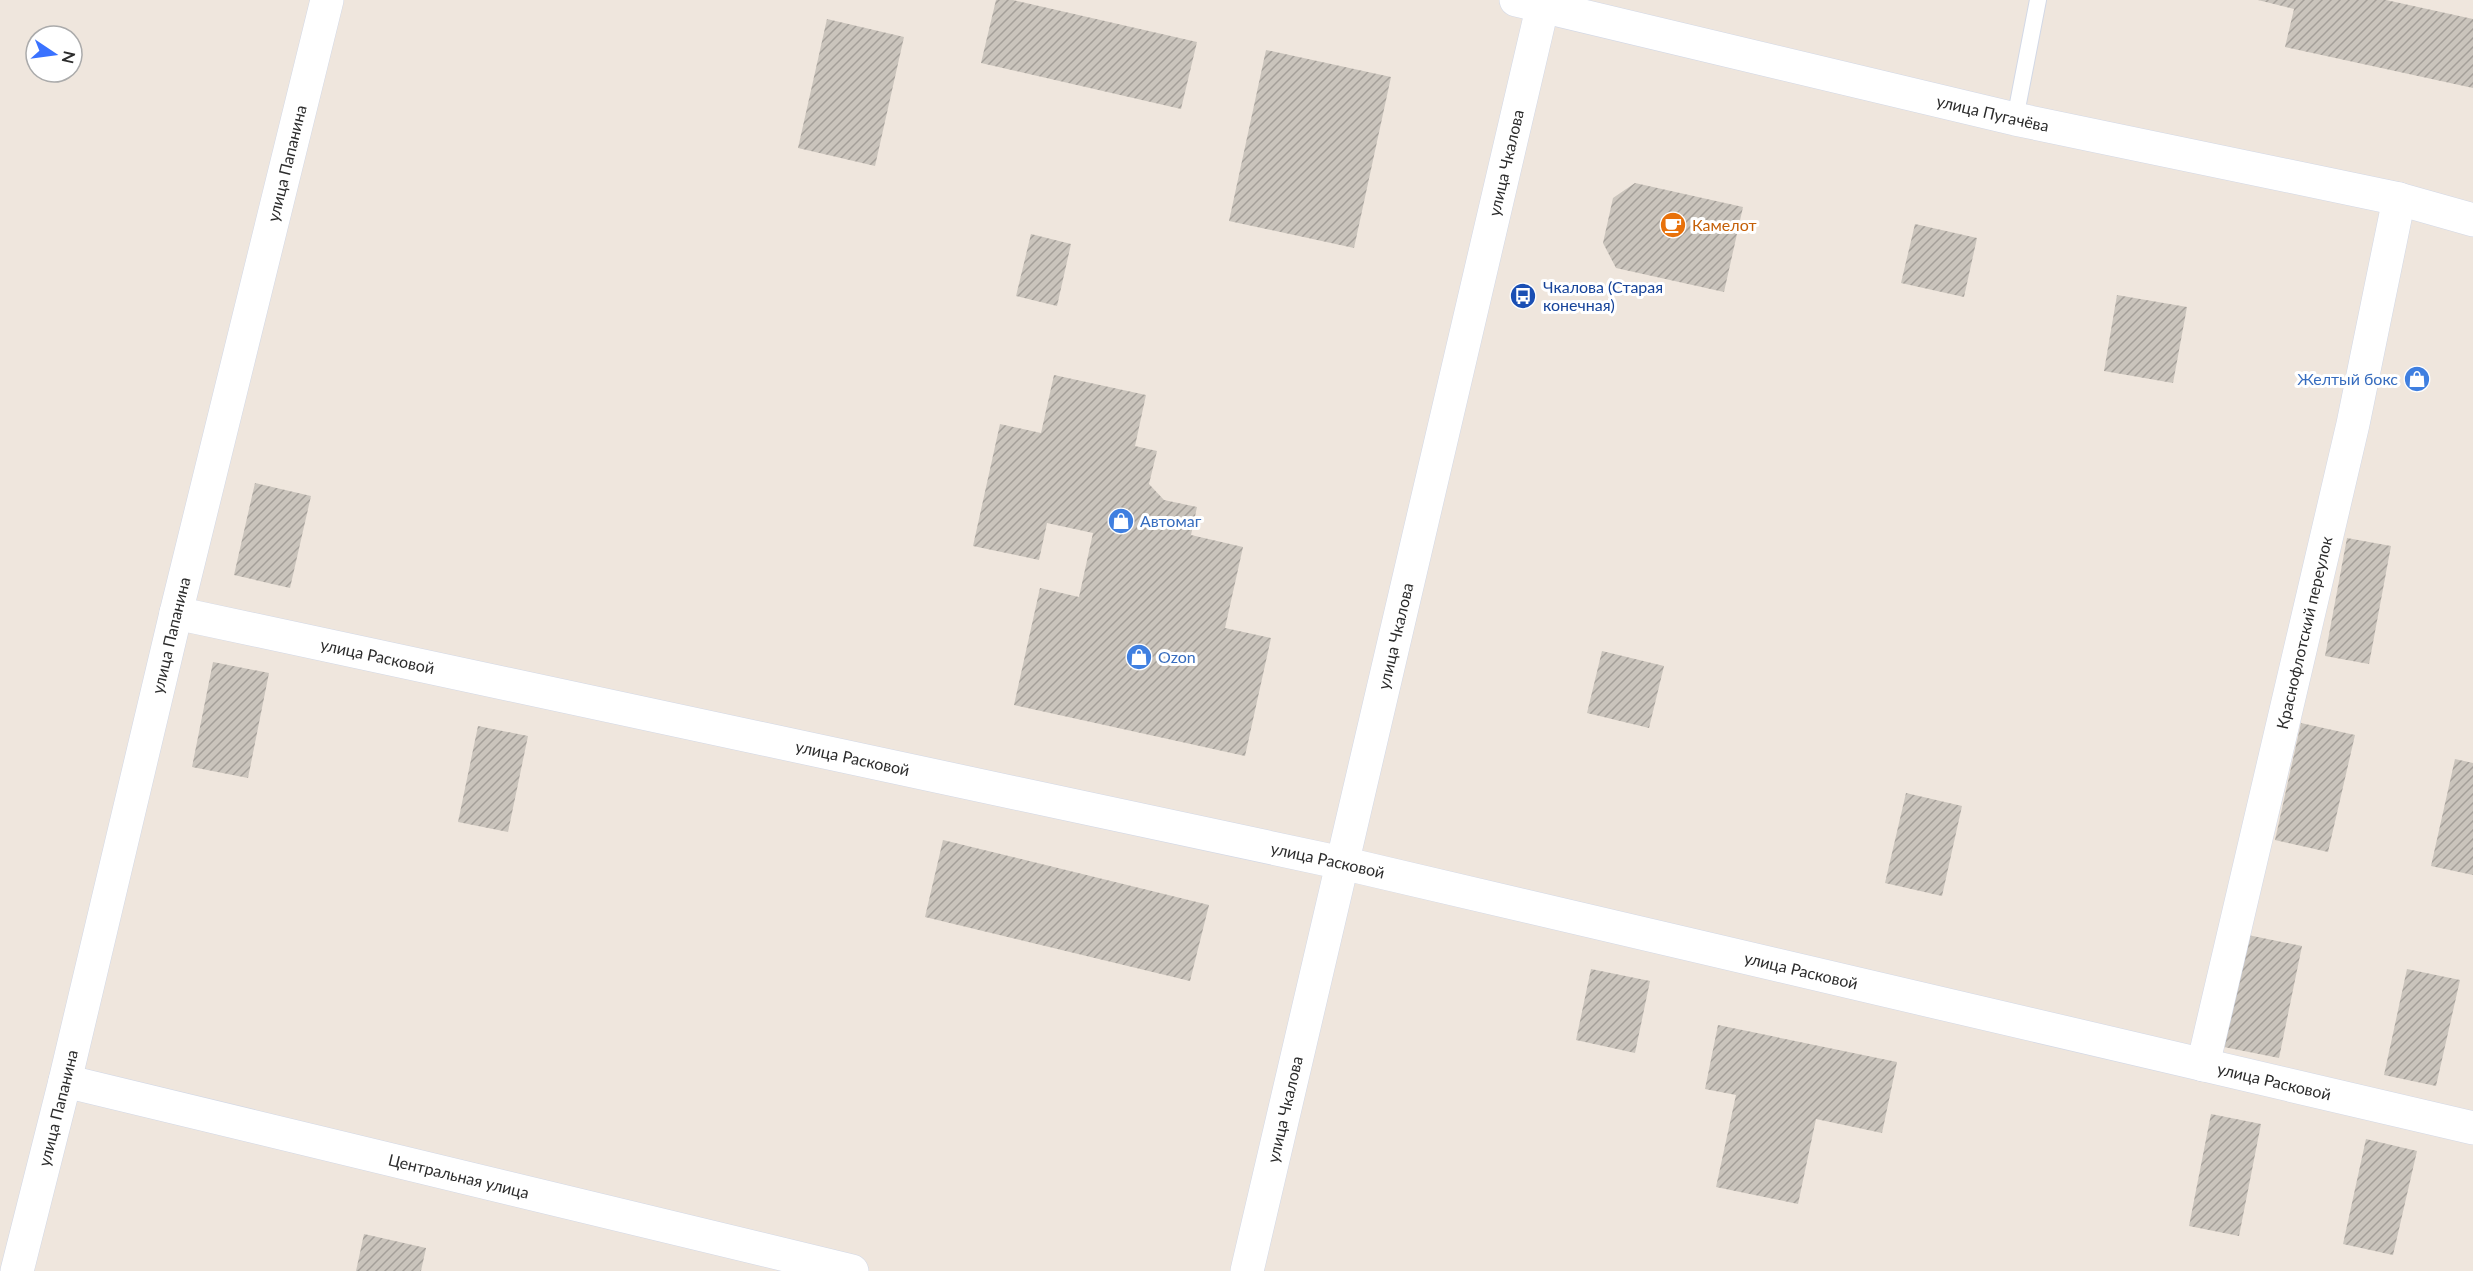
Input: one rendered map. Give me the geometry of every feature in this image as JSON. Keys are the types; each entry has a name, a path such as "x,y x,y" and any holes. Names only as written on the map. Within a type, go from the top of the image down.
{"street":[{"name":"улица Папанина","path":"17,1271 327,0"},
{"name":"улица Пугачёва","path":"1534,2 2015,119 2399,199 2473,220"},
{"name":"улица Чкалова","path":"1247,1271 1342,863 1534,2"},
{"name":"Краснофлотский переулок","path":"2203,1065 2353,424 2399,199"},
{"name":"улица Расковой","path":"176,613 1342,863 2473,1128"},
{"name":"Центральная улица","path":"65,1081 852,1271"}],"lane":[{"path":"2015,119 2038,0"}],"building":[{"path":"996,0 1013,0 1197,42 1181,109 981,63"},
{"path":"2258,0 2386,0 2473,19 2473,88 2285,47 2294,9"},
{"path":"827,19 904,37 875,166 798,148"},
{"path":"1266,50 1391,77 1354,248 1229,221"},
{"name":"Камелот","path":"1635,183 1743,207 1724,292 1616,268 1603,243 1613,198"},
{"path":"1915,224 1977,238 1964,297 1901,283"},
{"path":"1031,234 1071,244 1057,306 1016,296"},
{"path":"2117,295 2187,307 2173,383 2104,371"},
{"path":"1054,375 1146,395 1135,446 1157,451 1149,484 1164,500 1197,507 1191,535 1243,547 1225,628 1271,638 1245,756 1014,705 1040,588 1079,597 1093,533 1047,523 1039,560 973,546 1000,424 1041,433"},
{"path":"255,483 311,496 290,588 234,575"},
{"path":"2347,538 2391,546 2369,664 2325,656"},
{"path":"1602,651 1664,666 1649,728 1587,713"},
{"path":"213,662 269,673 248,778 192,767"},
{"path":"2301,723 2355,735 2328,852 2275,840"},
{"path":"478,726 528,736 508,832 458,822"},
{"path":"2455,759 2473,763 2473,875 2431,866"},
{"path":"1906,793 1962,806 1942,896 1885,883"},
{"path":"943,840 1209,905 1190,981 925,917"},
{"path":"2248,935 2302,946 2279,1058 2224,1047"},
{"path":"1591,969 1650,981 1635,1053 1576,1040"},
{"path":"2407,969 2460,980 2436,1086 2384,1075"},
{"path":"1718,1025 1897,1062 1882,1133 1816,1119 1798,1204 1716,1187 1736,1095 1705,1089"},
{"path":"2211,1114 2261,1124 2239,1236 2189,1226"},
{"path":"2366,1139 2417,1151 2393,1255 2343,1244"},
{"path":"364,1234 426,1248 421,1271 356,1271"}],"place":[{"name":"Камелот","path":"1673,225"},
{"name":"Чкалова (Старая конечная)","path":"1523,296"},
{"name":"Желтый бокс","path":"2417,379"},
{"name":"Автомаг","path":"1121,521"},
{"name":"Ozon","path":"1139,657"}]}
